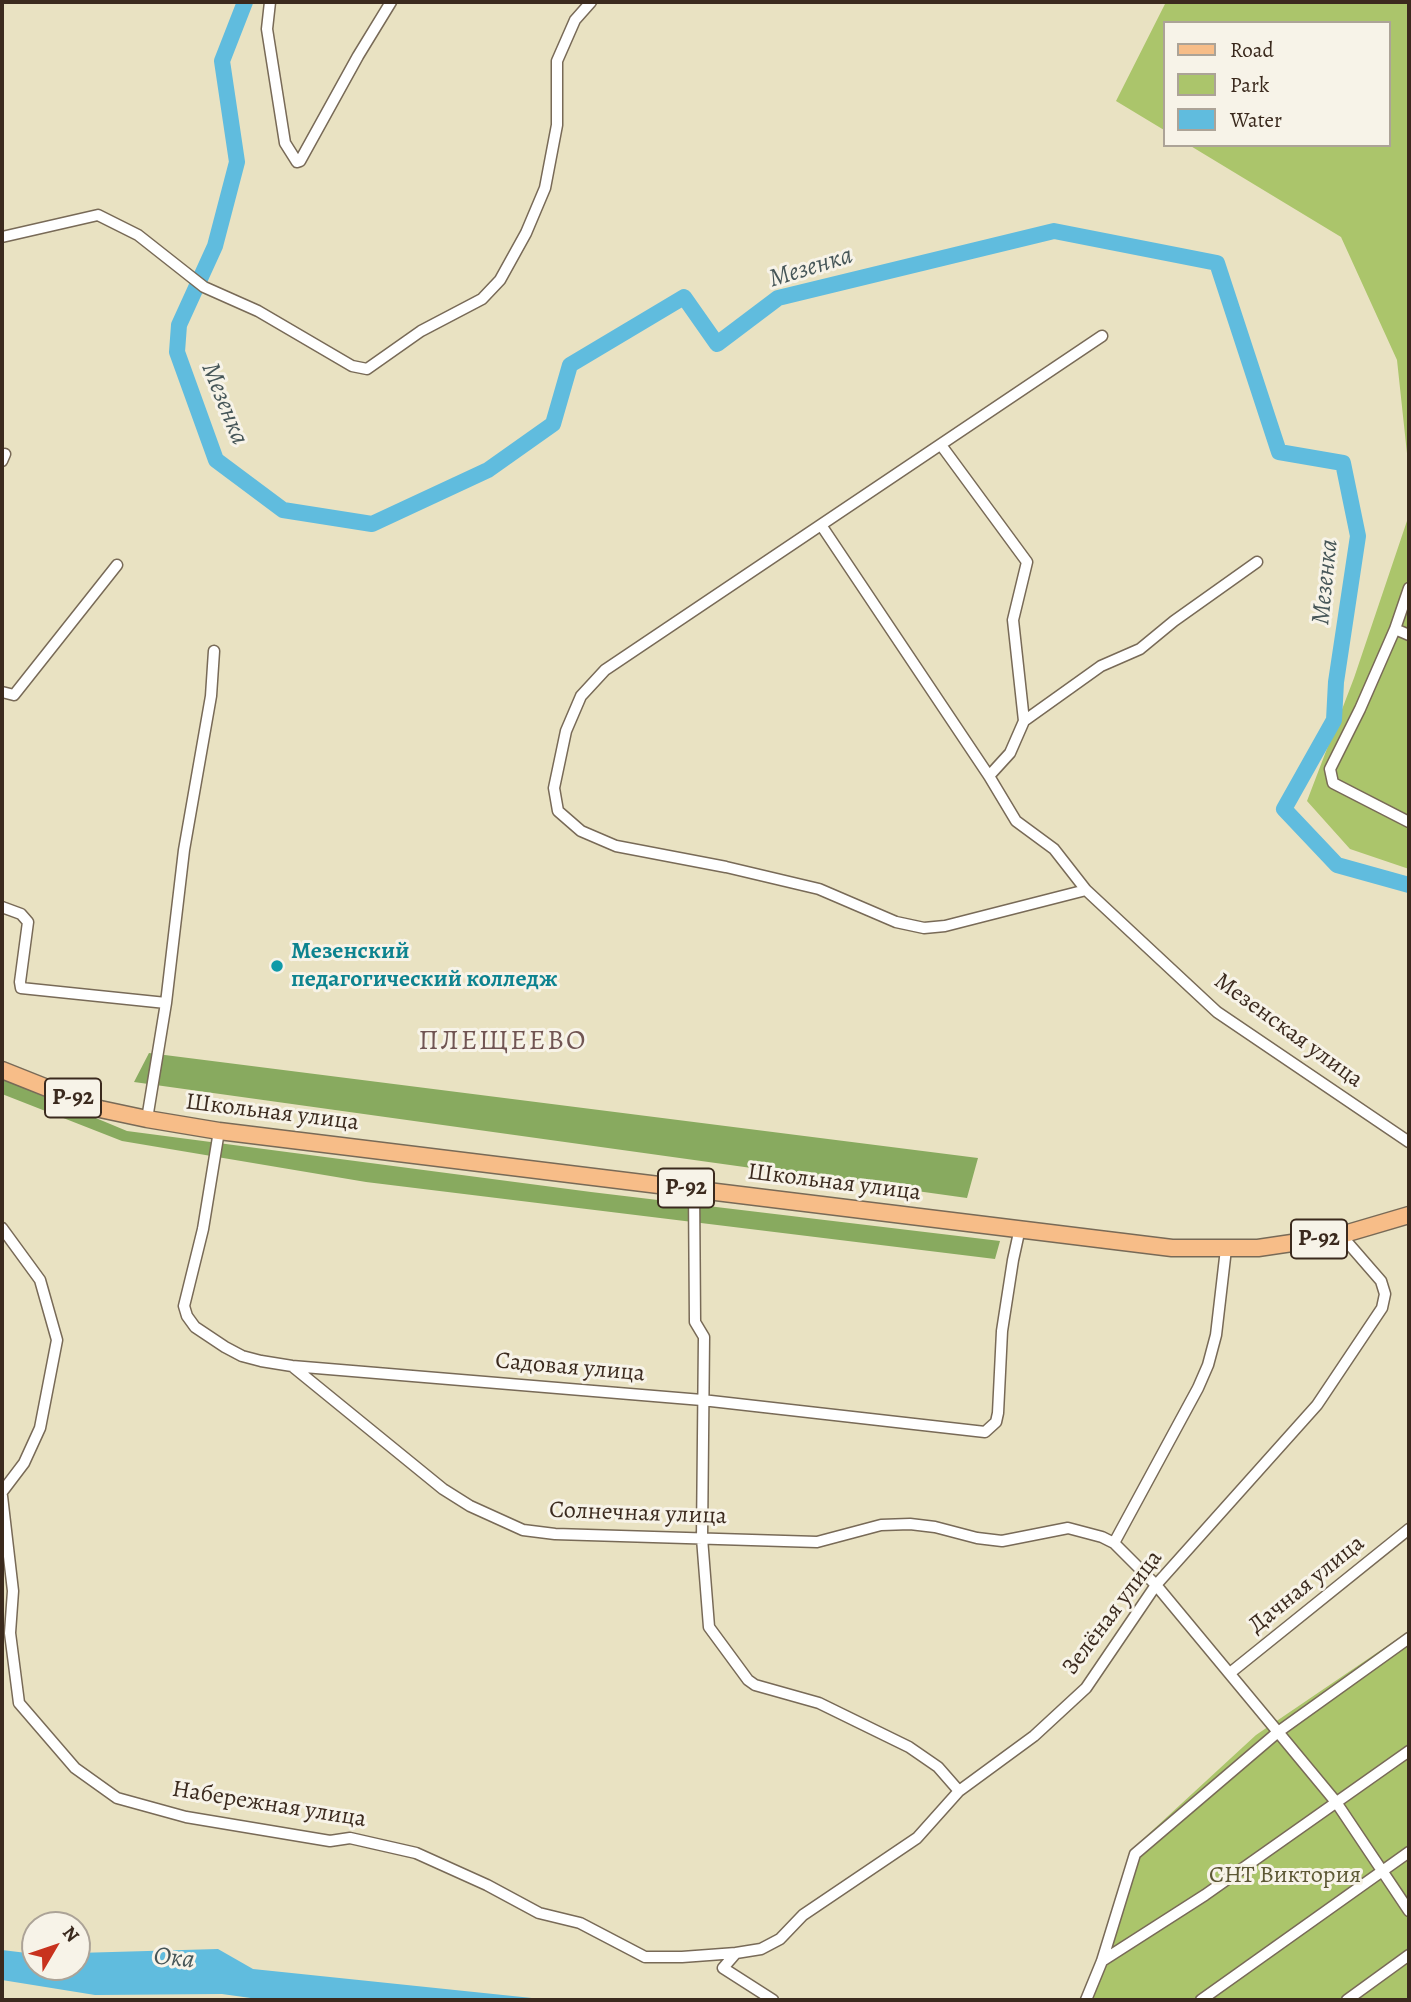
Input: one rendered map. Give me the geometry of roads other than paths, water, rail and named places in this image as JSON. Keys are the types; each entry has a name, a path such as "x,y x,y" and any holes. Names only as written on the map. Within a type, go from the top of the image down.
{"main road":[{"name":"Р-92","path":"2,1070 100,1109 146,1119"},
{"name":"Школьная улица","path":"146,1119 219,1131 1172,1248 1226,1249"},
{"name":"Р-92","path":"1226,1249 1258,1248 1341,1235 1409,1215"}],"street":[{"path":"270,2 267,29 285,143 297,162 391,2"},
{"path":"2,237 98,215 138,235 204,287 258,311 352,366 368,369 421,331 482,299 500,280 526,233 545,188 557,125 557,61 575,20 591,2"},
{"path":"1086,890 945,926 924,928 896,922 819,889 726,867 616,846 582,831 558,811 554,788 566,732 581,696 605,670 1102,336"},
{"path":"941,445 1027,562 1013,620 1024,721 1010,753 989,776"},
{"name":"Мезенская улица","path":"821,525 989,776 1016,821 1054,849 1086,890 1217,1012 1409,1142"},
{"path":"1024,721 1101,666 1140,649 1174,621 1257,562"},
{"path":"2,692 14,695 117,565"},
{"path":"1409,588 1395,629 1330,769 1333,783 1409,822"},
{"path":"1395,629 1409,635"},
{"path":"146,1119 166,1003 184,850 211,696 214,651"},
{"path":"2,907 21,914 27,922 21,988 166,1003"},
{"name":"Садовая улица","path":"219,1131 203,1229 185,1295 187,1316 195,1327 242,1356 292,1366 702,1400 985,1432 996,1422 998,1413 1002,1331 1020,1228"},
{"path":"694,1188 695,1322 704,1337 702,1538 709,1627 748,1680 755,1685 819,1703 909,1747 938,1767 959,1791"},
{"name":"Набережная улица","path":"2,1228 40,1280 57,1340 40,1428 24,1463 2,1494 13,1591 10,1633 19,1703 75,1768 117,1798 186,1817 330,1841 350,1838 416,1853 487,1885 539,1913 580,1923 645,1957 682,1957 761,1949"},
{"name":"Зелёная улица","path":"761,1949 780,1939 813,1908 918,1838 959,1791 1034,1736 1086,1688 1156,1585 1317,1405 1382,1308 1385,1294 1381,1282 1341,1235"},
{"path":"1226,1249 1216,1335 1208,1365 1114,1543 1156,1585 1336,1802 1409,1911"},
{"name":"Солнечная улица","path":"292,1366 443,1489 470,1506 523,1531 817,1542 881,1525 911,1524 1002,1541 1068,1528 1114,1543"},
{"name":"Дачная улица","path":"1230,1673 1409,1529"},
{"path":"1086,2000 1102,1961 1135,1854 1278,1732 1409,1638"},
{"path":"1102,1961 1205,1895 1409,1751"},
{"path":"1201,2000 1409,1852"},
{"path":"736,1953 723,1968 773,2000"},
{"path":"1347,2000 1409,1955"}],"water":[{"name":"Ока","path":"218,1949 253,1969 551,2000 265,2000 222,1994 95,1995 2,1980 2,1950 21,1952 21,1981 91,1981 91,1953"}],"waterway":[{"name":"Мезенка","path":"245,2 222,61 237,162 215,246 179,325 177,352 216,460 283,510 372,524 488,470 553,424 570,365 684,297 717,344 778,298 1054,231 1217,263 1279,452 1343,463 1358,536 1336,682 1334,720 1284,809 1337,865 1409,885"}],"place":[{"name":"Мезенский педагогический колледж","path":"277,966"}],"district":[{"name":"ПЛЕЩЕЕВО","path":"503,1042"}],"park label":[{"name":"СНТ Виктория","path":"1285,1876"}]}
